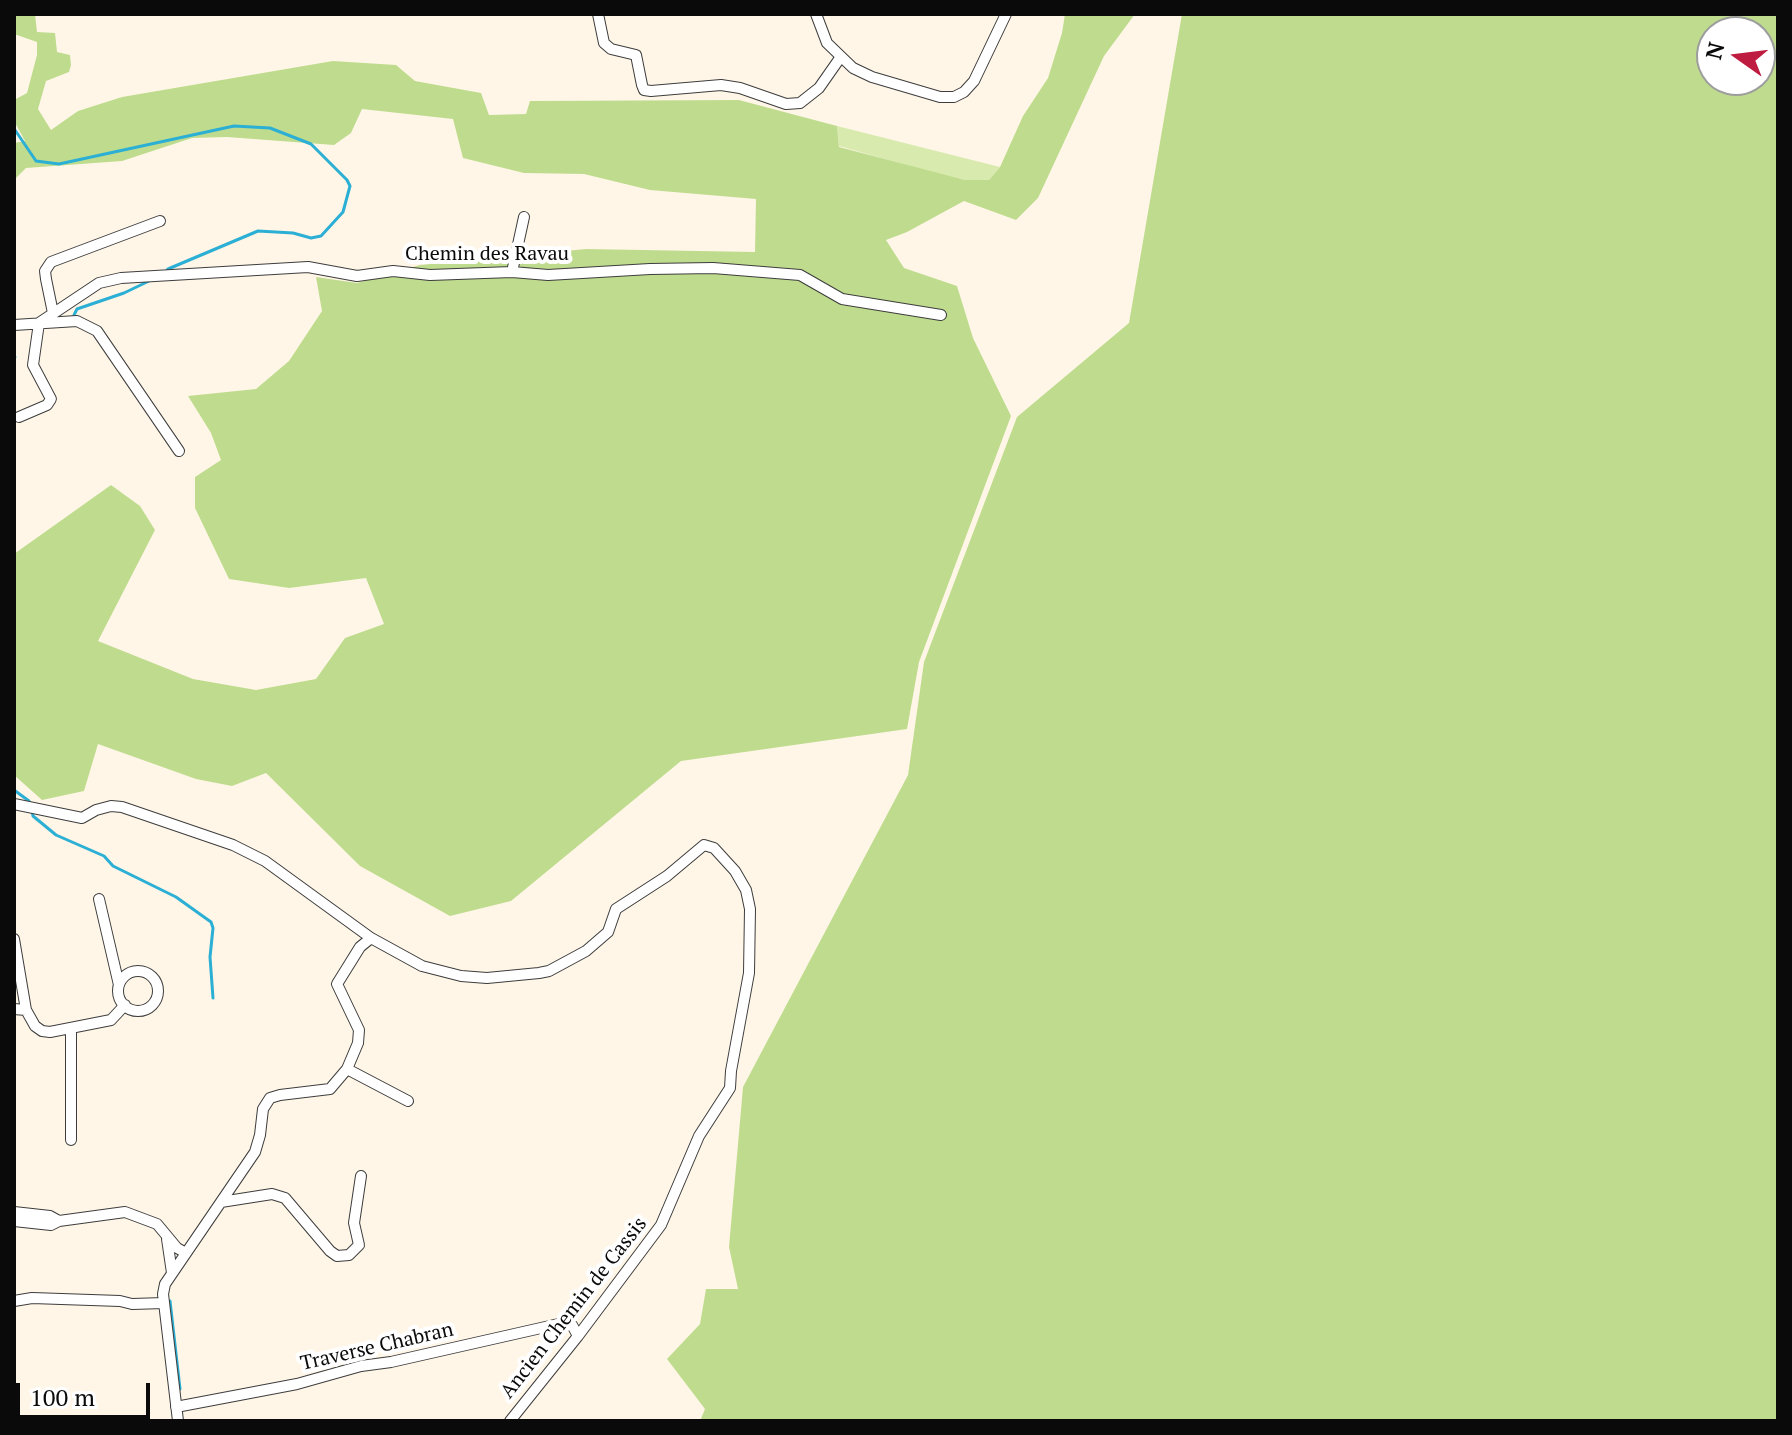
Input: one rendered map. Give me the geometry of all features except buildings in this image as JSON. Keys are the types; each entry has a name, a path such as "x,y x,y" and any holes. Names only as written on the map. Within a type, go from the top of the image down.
{"street":[{"path":"598,14 604,43 611,49 636,55 644,90 721,85 740,88 786,104 800,103 819,88 840,58"},
{"path":"816,14 827,43 853,68 872,77 940,97 954,97 974,81 1006,14"},
{"path":"512,272 524,217"},
{"path":"53,313 45,271 51,262 160,221"},
{"name":"Chemin des Ravau","path":"39,323 99,283 121,278 308,267 357,276 393,271 430,275 512,272 548,275 713,268 800,275 842,299 941,315"},
{"path":"14,325 77,321 97,331 179,451"},
{"path":"19,417 47,405 51,399 33,365 39,323"},
{"path":"14,804 82,818 96,810 122,807 233,845 265,861 371,938 360,947 337,984 359,1030 358,1043 347,1069 330,1089 270,1098 263,1109 255,1152 165,1284 164,1303 178,1421"},
{"name":"Ancien Chemin de Cassis","path":"371,938 422,966 461,976 487,978 549,971 586,951 608,932 616,909 686,862 697,848 704,845 714,848 735,871 746,890 750,909 749,973 730,1088 699,1136 661,1225 510,1421"},
{"path":"99,899 119,985 118,993 131,1009 146,1009 156,999 157,985 148,973 127,974 119,985"},
{"path":"14,939 26,1010 35,1026 42,1031 71,1029 111,1020 125,1005"},
{"path":"14,1009 26,1010"},
{"path":"71,1029 71,1140"},
{"path":"347,1069 408,1101"},
{"path":"221,1202 272,1194 285,1198 330,1251 337,1256 349,1255 359,1245 354,1223 361,1176"},
{"path":"14,1212 50,1216 59,1221"},
{"path":"14,1221 51,1225 59,1221 125,1212 157,1224 164,1230 172,1273"},
{"path":"167,1237 186,1253"},
{"path":"14,1301 32,1298 164,1303"},
{"name":"Traverse Chabran","path":"176,1407 297,1384 361,1366 563,1323 572,1325 578,1336"}],"green space":[{"path":"14,14 35,14 37,32 55,33 57,52 70,55 69,72 46,81 38,109 51,130 78,111 122,97 333,61 396,65 415,81 481,93 489,115 526,114 530,101 739,100 837,126 839,147 965,180 989,180 1000,167 1023,116 1048,78 1065,14 1135,14 1104,56 1038,198 1016,220 964,201 886,240 904,268 957,286 973,338 1011,416 919,662 907,729 681,761 511,901 450,916 360,866 266,773 232,786 196,779 98,744 84,791 42,800 14,775 14,554 111,485 140,506 155,530 98,641 193,679 256,690 316,679 345,638 384,624 366,578 289,588 229,579 195,508 195,477 221,460 211,433 188,396 256,389 289,361 322,311 316,277 357,283 420,265 586,249 755,252 756,199 650,190 584,174 524,173 463,158 453,119 362,109 351,133 334,145 227,137 192,138 122,161 26,168 14,180 14,143 25,141 14,121 14,100 27,93 37,55 37,42 14,34"},
{"path":"1182,14 1778,14 1778,1421 700,1421 705,1409 667,1359 700,1324 706,1289 738,1289 729,1247 743,1087 908,775 924,662 1017,417 1129,323"},
{"path":"837,126 1000,167 989,180 965,180 927,171 839,146"}],"waterway":[{"path":"15,130 36,161 59,164 234,126 270,128 311,144 350,186 343,212 321,236 311,238 293,233 258,231 168,269 165,273"},
{"path":"74,315 77,309 149,281"},
{"path":"14,790 29,801 27,804"},
{"path":"32,811 33,816 56,835 104,856 113,866 176,897 211,922 213,998"},
{"path":"170,1301 180,1389"}]}
